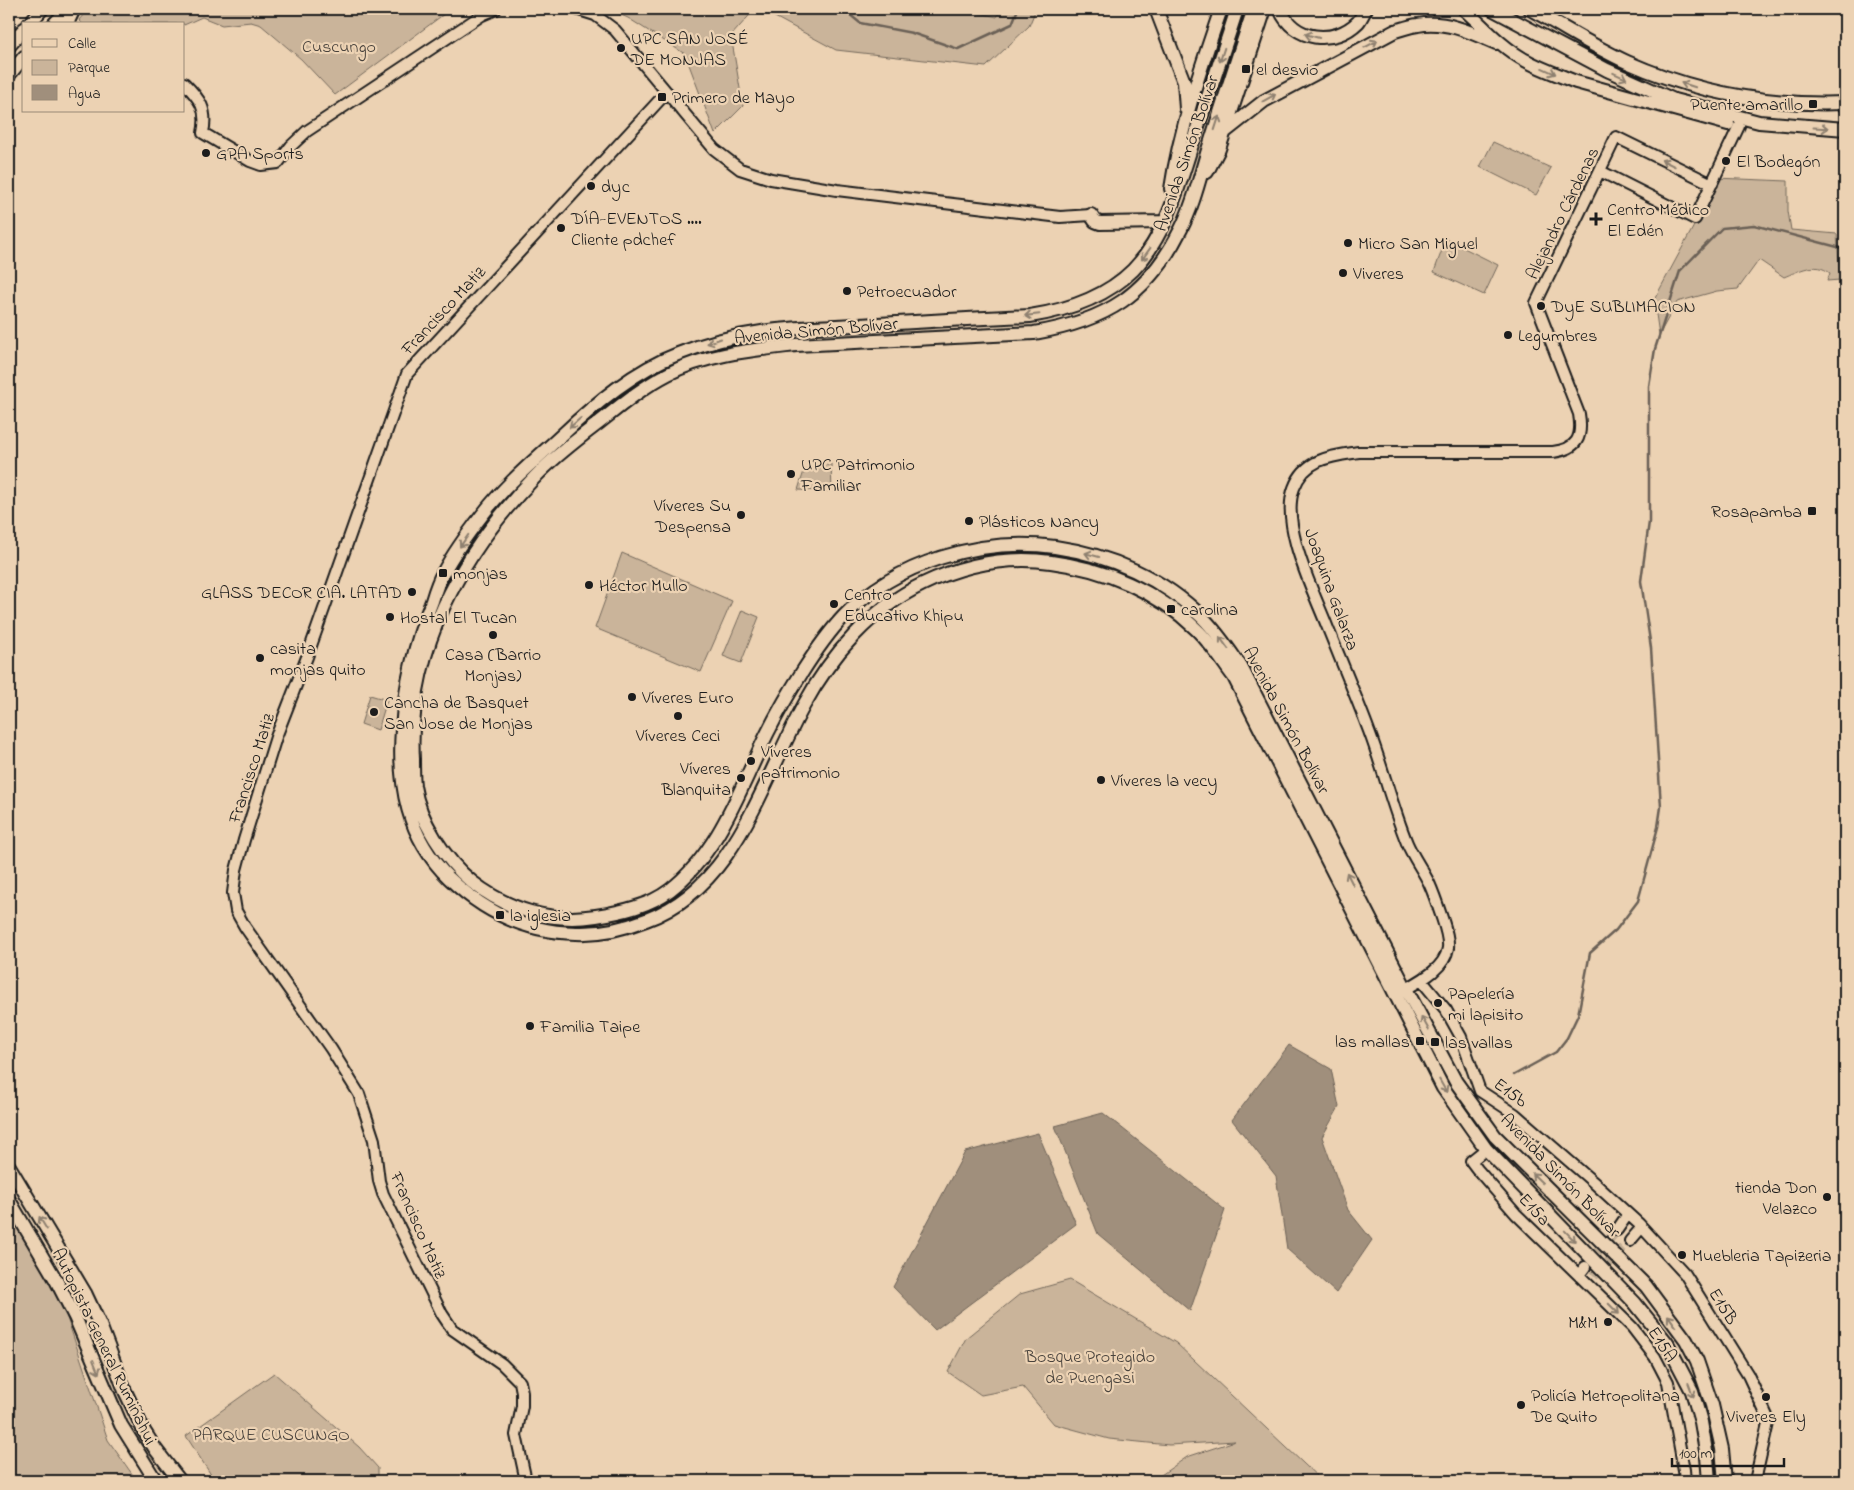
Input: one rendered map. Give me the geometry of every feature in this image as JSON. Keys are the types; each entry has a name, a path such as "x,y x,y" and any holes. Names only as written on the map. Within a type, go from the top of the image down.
{"highway":[{"path":"30,22 42,9"},
{"path":"56,22 68,9"},
{"path":"1156,9 1184,82 1186,120"},
{"path":"1091,215 1095,221 1100,223 1166,216 1175,162 1186,120 1221,9"},
{"name":"Avenida Simón Bolívar","path":"1237,9 1186,165 1154,243 1125,278 1109,289 1074,305 1030,316 812,327 759,331 721,338 674,355 631,379 578,420 512,482 484,512 450,562 436,588 416,642 405,697 400,756 403,785 411,820 417,836 438,868 463,892 517,924 578,933 611,931 637,924 660,915 671,908 704,883 721,862 749,817 805,702 827,668 852,637 902,594 946,573 969,566 996,562 1039,560 1105,573 1133,585 1180,615 1206,640 1234,677 1443,1088 1486,1149 1635,1303 1667,1342 1692,1391 1706,1449 1709,1481"},
{"name":"Avenida Simón Bolívar","path":"1254,9 1182,228 1156,271 1124,301 1091,319 1034,333 796,345 758,349 722,356 671,372 647,386 538,473 493,525 461,571 449,593 430,639 421,672 414,715 412,745 414,786 417,798 431,832 441,849 458,870 480,888 515,907 542,916 579,918 625,910 658,898 673,887 688,873 714,841 725,822 768,730 798,679 844,616 870,593 930,561 976,550 1026,544 1074,550 1120,564 1141,573 1179,597 1203,618 1218,634 1241,666 1406,989 1456,1082 1495,1136 1646,1286 1686,1340 1697,1360 1712,1404 1722,1449 1726,1481"},
{"path":"1191,203 1219,149 1226,131 1265,9"},
{"path":"1280,9 1284,18 1300,32 1320,38 1342,34 1359,22 1366,9"},
{"path":"1464,9 1506,48"},
{"path":"1481,9 1514,21"},
{"path":"1492,9 1606,70 1674,100 1759,122 1845,129"},
{"path":"1530,9 1625,61 1661,76 1698,88 1736,97 1774,102 1845,103"},
{"path":"1226,131 1264,101 1395,31 1418,24 1441,24 1477,34 1506,48 1524,60 1576,82 1739,126 1750,126 1759,122"},
{"path":"9,46 22,31"},
{"name":"Autopista General Rumiñahui","path":"9,1166 85,1293 100,1325 125,1391 144,1431 180,1481"},
{"name":"Autopista General Rumiñahui","path":"9,1200 56,1280 75,1317 120,1425 156,1481"}],"street":[{"path":"69,22 75,9"},
{"path":"185,84 202,104 205,114 203,133 250,160 266,165 278,163 291,146 307,131 482,15 496,9"},
{"path":"576,9 595,16 615,30 700,133 726,160 749,173 770,179 837,190 1060,217 1091,215"},
{"name":"Francisco Matiz","path":"526,1481 516,1435 522,1406 520,1382 502,1364 452,1329 442,1314 378,1181 374,1140 359,1094 236,911 233,882 276,737 307,657 407,374 667,92"},
{"path":"1600,171 1695,219 1739,126"},
{"name":"Alejandro Cárdenas","path":"1536,303 1616,137 1712,184"},
{"name":"Joaquina Galarza","path":"1406,989 1422,981 1440,964 1446,954 1448,942 1445,928 1429,883 1408,845 1369,732 1304,567 1293,532 1291,516 1292,494 1306,468 1315,462 1338,455 1359,452 1553,452 1572,447 1580,434 1579,414 1536,303"},
{"name":"E15b","path":"1422,981 1446,1010 1460,1037 1480,1091 1515,1114 1640,1226"},
{"name":"E15a","path":"1486,1149 1471,1161 1516,1214 1582,1271"},
{"path":"1617,1230 1628,1214"},
{"path":"1630,1241 1640,1226"},
{"name":"E15B","path":"1640,1226 1685,1274 1748,1375 1767,1416 1768,1423 1755,1481"},
{"name":"E15A","path":"1582,1271 1632,1327 1662,1369 1670,1395 1685,1481"}],"green space":[{"name":"Cuscungo","path":"88,9 443,9 444,14 335,95 301,59 261,25 251,22 222,25 202,17 185,25 185,22 81,22 79,20"},
{"path":"608,9 755,9 731,36 743,106 715,134 685,54 628,18"},
{"path":"760,9 962,9 997,17 1000,9 1036,9 1029,26 986,67 836,50"},
{"path":"1493,142 1551,168 1536,195 1480,167"},
{"path":"1715,178 1788,181 1788,211 1791,230 1837,234 1840,280 1827,281 1830,273 1824,269 1813,267 1784,277 1759,260 1738,289 1717,291 1677,302 1659,335 1654,300 1695,224"},
{"path":"1446,239 1498,265 1484,295 1434,272"},
{"path":"831,464 832,491 798,490 804,471"},
{"path":"622,553 732,601 701,672 595,628"},
{"path":"742,610 759,617 741,663 723,656"},
{"name":"Cancha de Basquet San Jose de Monjas","path":"370,695 387,700 378,730 361,724"},
{"path":"9,1213 63,1306 108,1440 137,1481 9,1481 9,1390 13,1374 9,1356"},
{"name":"Bosque Protegido de Puengasi","path":"1070,1280 1176,1343 1322,1481 1168,1481 1161,1475 1187,1457 1235,1441 1169,1445 1109,1439 1054,1424 1023,1387 981,1395 948,1372 966,1338 1020,1294"},
{"name":"PARQUE CUSCUNGO","path":"274,1373 359,1447 378,1468 378,1481 215,1481 186,1436"}],"water":[{"path":"1289,1045 1331,1069 1339,1107 1322,1137 1348,1210 1372,1240 1336,1293 1287,1249 1276,1176 1232,1120"},
{"path":"1103,1113 1225,1210 1190,1311 1098,1234 1055,1126"},
{"path":"1038,1133 1076,1224 935,1330 893,1287 965,1152"}],"waterway":[{"path":"843,9 860,23 912,33 958,49 1012,24 1018,9"},
{"path":"1514,1075 1556,1052 1567,1038 1578,1015 1590,953 1616,930 1638,901 1658,827 1661,807 1651,648 1641,581 1649,522 1649,386 1655,349 1680,271 1722,228 1754,225 1845,249"}],"tunnel":[{"path":"1588,1264 1617,1230"},
{"path":"1594,1276 1630,1241"}],"place":[{"name":"UPC SAN JOSÉ DE MONJAS","path":"621,48"},
{"name":"el desvio","path":"1246,69"},
{"name":"Primero de Mayo","path":"662,97"},
{"name":"Puente amarillo","path":"1813,104"},
{"name":"GPA Sports","path":"206,153"},
{"name":"El Bodegón","path":"1726,161"},
{"name":"dyc","path":"591,186"},
{"name":"Centro Médico El Edén","path":"1596,219"},
{"name":"DÍA-EVENTOS .... Cliente pdchef","path":"561,228"},
{"name":"Micro San Miguel","path":"1348,243"},
{"name":"Viveres","path":"1343,273"},
{"name":"Petroecuador","path":"847,291"},
{"name":"DyE SUBLIMACION","path":"1541,306"},
{"name":"Legumbres","path":"1508,335"},
{"name":"UPC Patrimonio Familiar","path":"791,474"},
{"name":"Rosapamba","path":"1812,511"},
{"name":"Víveres Su Despensa","path":"741,515"},
{"name":"Plásticos Nancy","path":"969,521"},
{"name":"monjas","path":"443,573"},
{"name":"Héctor Mullo","path":"589,585"},
{"name":"GLASS DECOR CIA. LATAD","path":"412,592"},
{"name":"Centro Educativo Khipu","path":"834,604"},
{"name":"carolina","path":"1171,609"},
{"name":"Hostal El Tucan","path":"390,617"},
{"name":"Casa (Barrio Monjas)","path":"493,635"},
{"name":"casita monjas quito","path":"260,658"},
{"name":"Víveres Euro","path":"632,697"},
{"name":"Cancha de Basquet San Jose de Monjas","path":"374,712"},
{"name":"Víveres Ceci","path":"678,716"},
{"name":"Víveres patrimonio","path":"751,761"},
{"name":"Víveres Blanquita","path":"741,778"},
{"name":"Víveres la vecy","path":"1101,780"},
{"name":"la iglesia","path":"500,915"},
{"name":"Papelería mi lapisito","path":"1438,1003"},
{"name":"Familia Taipe","path":"530,1026"},
{"name":"las mallas","path":"1420,1041"},
{"name":"las vallas","path":"1435,1042"},
{"name":"tienda Don Velazco","path":"1827,1197"},
{"name":"Muebleria Tapizeria","path":"1682,1255"},
{"name":"M&M","path":"1608,1322"},
{"name":"Viveres Ely","path":"1766,1397"},
{"name":"Policía Metropolitana De Quito","path":"1521,1405"}]}
